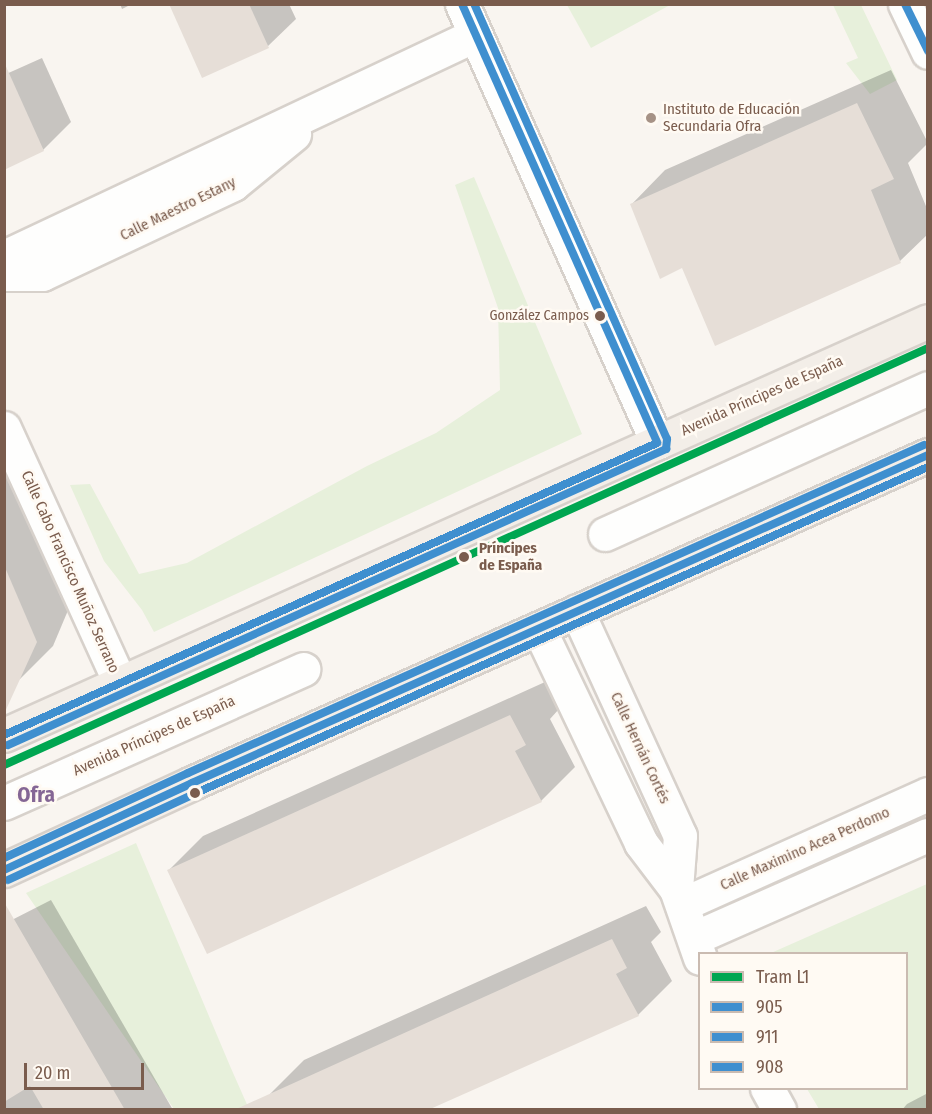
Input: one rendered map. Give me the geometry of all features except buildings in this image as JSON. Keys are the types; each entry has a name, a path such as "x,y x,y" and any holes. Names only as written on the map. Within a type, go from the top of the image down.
{"main road":[{"name":"Avenida Príncipes de España","path":"4,735 927,321"},
{"path":"4,870 927,455"}],"street":[{"path":"462,4 657,443"},
{"name":"Calle Maestro Estany","path":"4,257 475,35"},
{"name":"Calle Maestro Estany","path":"4,274 42,274 233,184 333,102"},
{"path":"605,534 927,388"},
{"name":"Calle Cabo Francisco Muñoz Serrano","path":"4,428 120,683"},
{"name":"Calle Hernán Cortés","path":"577,611 680,836 680,897"},
{"name":"Calle Hernán Cortés","path":"539,629 641,843 680,897 697,948"},
{"name":"Avenida Príncipes de España","path":"4,803 303,669"},
{"name":"Calle Maximino Acea Perdomo","path":"680,897 927,794"},
{"path":"697,948 927,835"},
{"path":"768,1090 779,1110"}],"green space":[{"path":"567,5 670,5 591,48"},
{"path":"833,5 861,5 897,80 870,94 846,63 858,58"},
{"path":"474,177 582,434 154,632 142,610 104,561 70,485 90,484 139,574 187,563 367,466 436,433 500,390 498,308 455,185"},
{"path":"136,843 249,1109 174,1109 26,893"},
{"path":"927,884 927,1109 819,1109 808,1090 908,1090 908,952 773,952"}],"tram line":[{"name":"L1","path":"4,765 928,348"}],"transit line":[{"name":"905","path":"462,4 657,443"},
{"name":"911","path":"8,745 666,449 667,439 474,4"},
{"name":"905","path":"905,4 928,51"},
{"name":"905","path":"4,735 657,443"},
{"name":"908","path":"4,858 188,773 924,445"},
{"name":"905","path":"4,870 192,783 928,455"},
{"name":"911","path":"8,880 196,793 928,467"}],"place":[{"name":"Instituto de Educación Secundaria Ofra","path":"651,118"},
{"name":"González Campos","path":"600,316"},
{"name":"Príncipes de España","path":"464,557"}],"district":[{"name":"Ofra","path":"36,795"}]}
